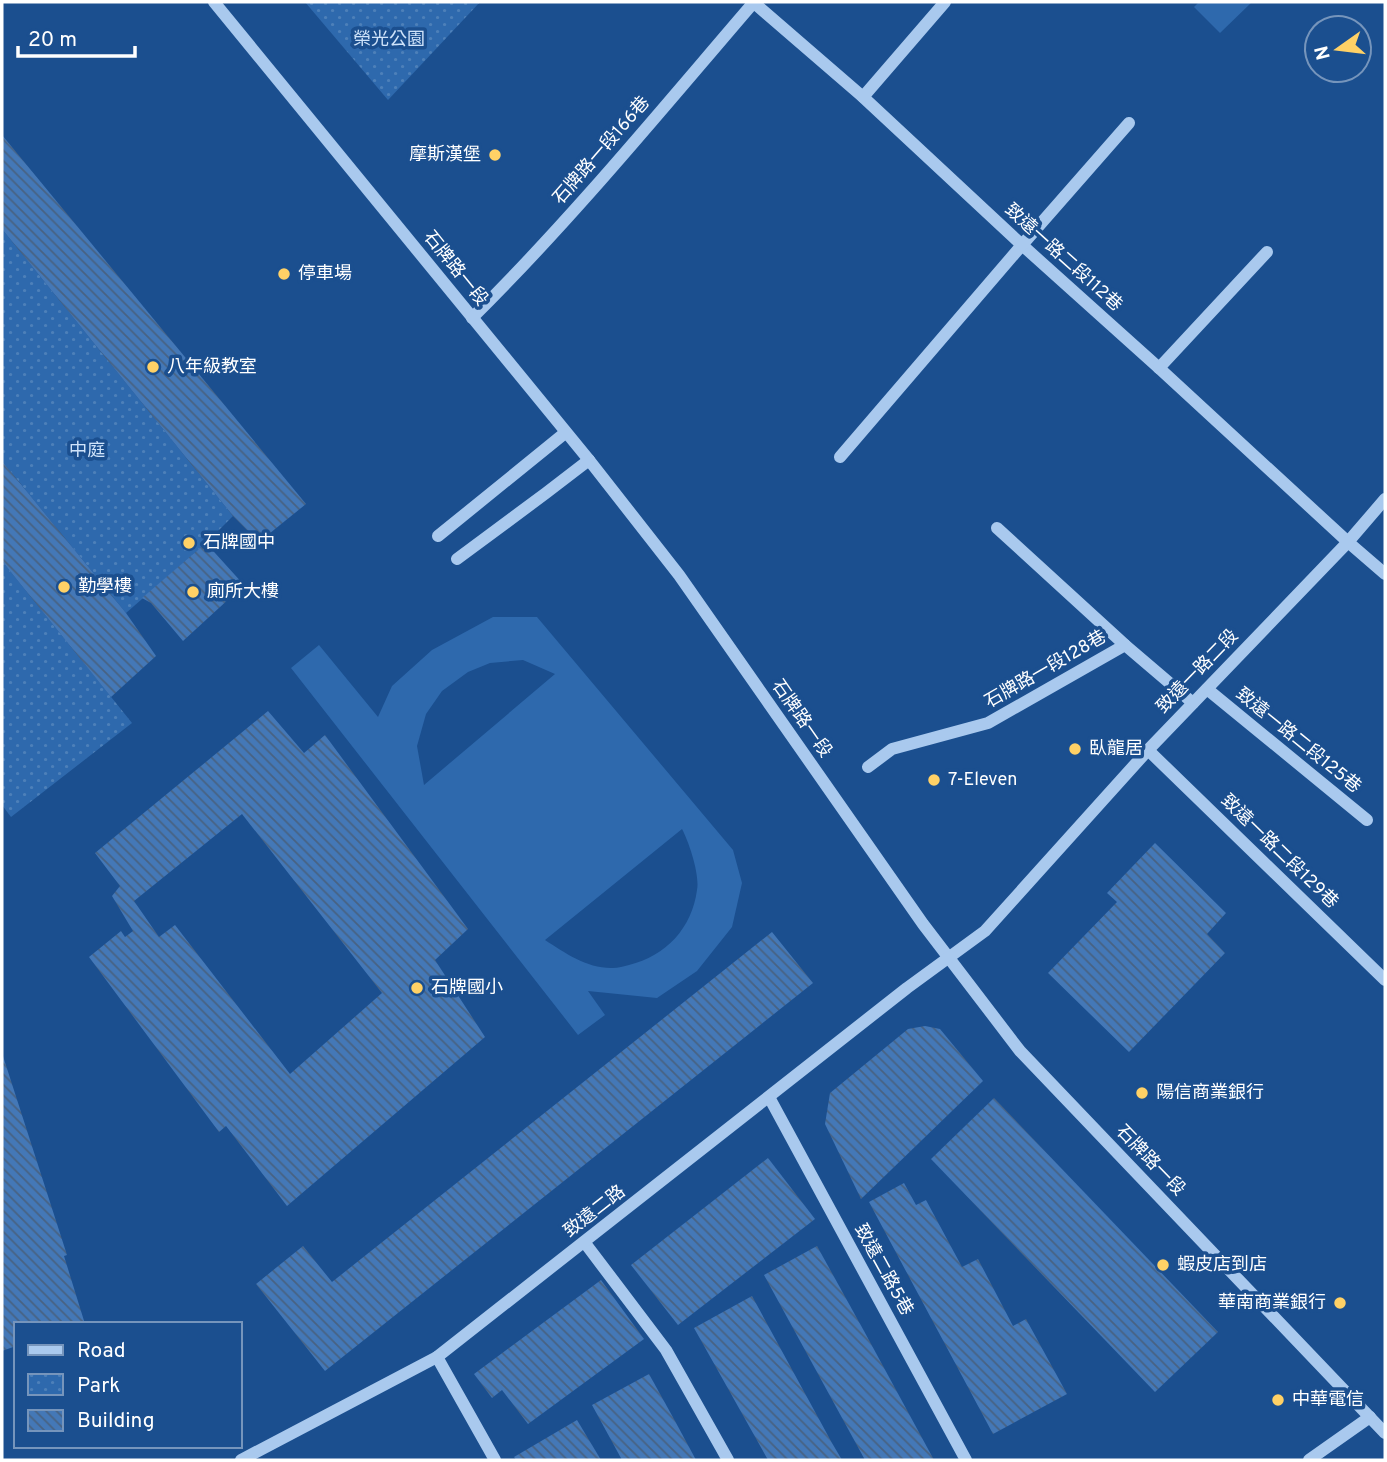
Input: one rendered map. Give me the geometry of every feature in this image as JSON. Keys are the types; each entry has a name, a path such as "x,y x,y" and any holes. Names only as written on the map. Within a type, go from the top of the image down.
{"street":[{"name":"石牌路一段","path":"214,2 589,460 679,575 948,958 1020,1051 1385,1433"},
{"name":"石牌路一段166巷","path":"472,318 608,171 753,2"},
{"name":"致遠一路二段112巷","path":"753,2 863,97 1021,245 1385,574"},
{"path":"863,97 945,2"},
{"path":"840,457 1021,245 1129,124"},
{"path":"1159,368 1267,252"},
{"path":"438,536 565,433"},
{"path":"457,559 589,460"},
{"name":"致遠一路二段","path":"948,958 985,931 1148,750 1348,542 1385,499"},
{"name":"石牌路一段128巷","path":"997,528 1193,703"},
{"name":"石牌路一段128巷","path":"868,767 892,749 988,723 1125,645"},
{"name":"致遠一路二段125巷","path":"1206,689 1367,820"},
{"name":"致遠一路二段129巷","path":"1148,750 1385,980"},
{"name":"致遠二路","path":"242,1460 437,1357 948,958"},
{"name":"致遠二路5巷","path":"769,1097 967,1460"},
{"path":"584,1243 666,1350 729,1460"},
{"path":"437,1357 495,1460"},
{"path":"1308,1460 1370,1418"}],"green space":[{"name":"榮光公園","path":"305,2 480,2 388,100"},
{"path":"1199,2 1252,2 1220,33 1194,7"},
{"name":"中庭","path":"2,229 233,516 126,613 2,461"},
{"path":"2,561 132,723 11,817 2,805"},
{"path":"493,617 537,617 733,850 742,883 732,927 697,971 657,998 588,991 605,1015 578,1035 291,668 319,645 378,717 392,686 432,650","holes":["523,660 555,674 424,785 417,746 426,714 442,691 468,672 490,663","682,829 691,850 698,884 694,904 683,928 665,947 642,961 604,968 577,959 545,940"]}],"building":[{"name":"八年級教室","path":"2,135 306,504 259,542 233,516 2,229"},
{"name":"勤學樓","path":"2,461 126,613 156,656 111,697 2,561"},
{"name":"廁所大樓","path":"206,543 244,585 183,641 151,603 142,598"},
{"path":"268,711 304,753 325,735 468,929 435,960 485,1037 287,1206 226,1126 219,1132 89,957 121,931 125,937 133,931 112,896 120,886 95,853","holes":["242,814 382,993 290,1074 175,925 159,937 134,901"]},
{"path":"1155,843 1226,913 1207,934 1225,953 1129,1052 1048,973 1117,902 1107,893"},
{"path":"772,932 813,983 325,1371 256,1284 303,1246 332,1282"},
{"path":"925,1026 940,1029 983,1081 861,1199 825,1124 830,1093 908,1029"},
{"path":"2,1053 67,1255 64,1256 84,1322 14,1322 14,1347 2,1351"},
{"path":"994,1098 1218,1332 1155,1392 931,1159"},
{"path":"768,1158 815,1219 678,1325 631,1265"},
{"path":"904,1183 916,1205 926,1200 962,1267 978,1259 1013,1326 1026,1319 1067,1394 993,1434 869,1202"},
{"path":"817,1246 934,1460 865,1460 764,1275"},
{"path":"601,1280 644,1339 528,1424 502,1390 492,1398 474,1374"},
{"path":"752,1296 842,1460 768,1460 694,1328"},
{"path":"649,1374 696,1460 622,1460 592,1405"},
{"path":"577,1420 601,1460 516,1460 514,1457"}],"place":[{"name":"摩斯漢堡","path":"495,155"},
{"name":"停車場","path":"284,274"},
{"name":"八年級教室","path":"153,367"},
{"name":"石牌國中","path":"189,543"},
{"name":"勤學樓","path":"64,587"},
{"name":"廁所大樓","path":"193,592"},
{"name":"臥龍居","path":"1075,749"},
{"name":"7-Eleven","path":"934,780"},
{"name":"石牌國小","path":"417,988"},
{"name":"陽信商業銀行","path":"1142,1093"},
{"name":"蝦皮店到店","path":"1163,1265"},
{"name":"華南商業銀行","path":"1340,1303"},
{"name":"中華電信","path":"1278,1400"}]}
